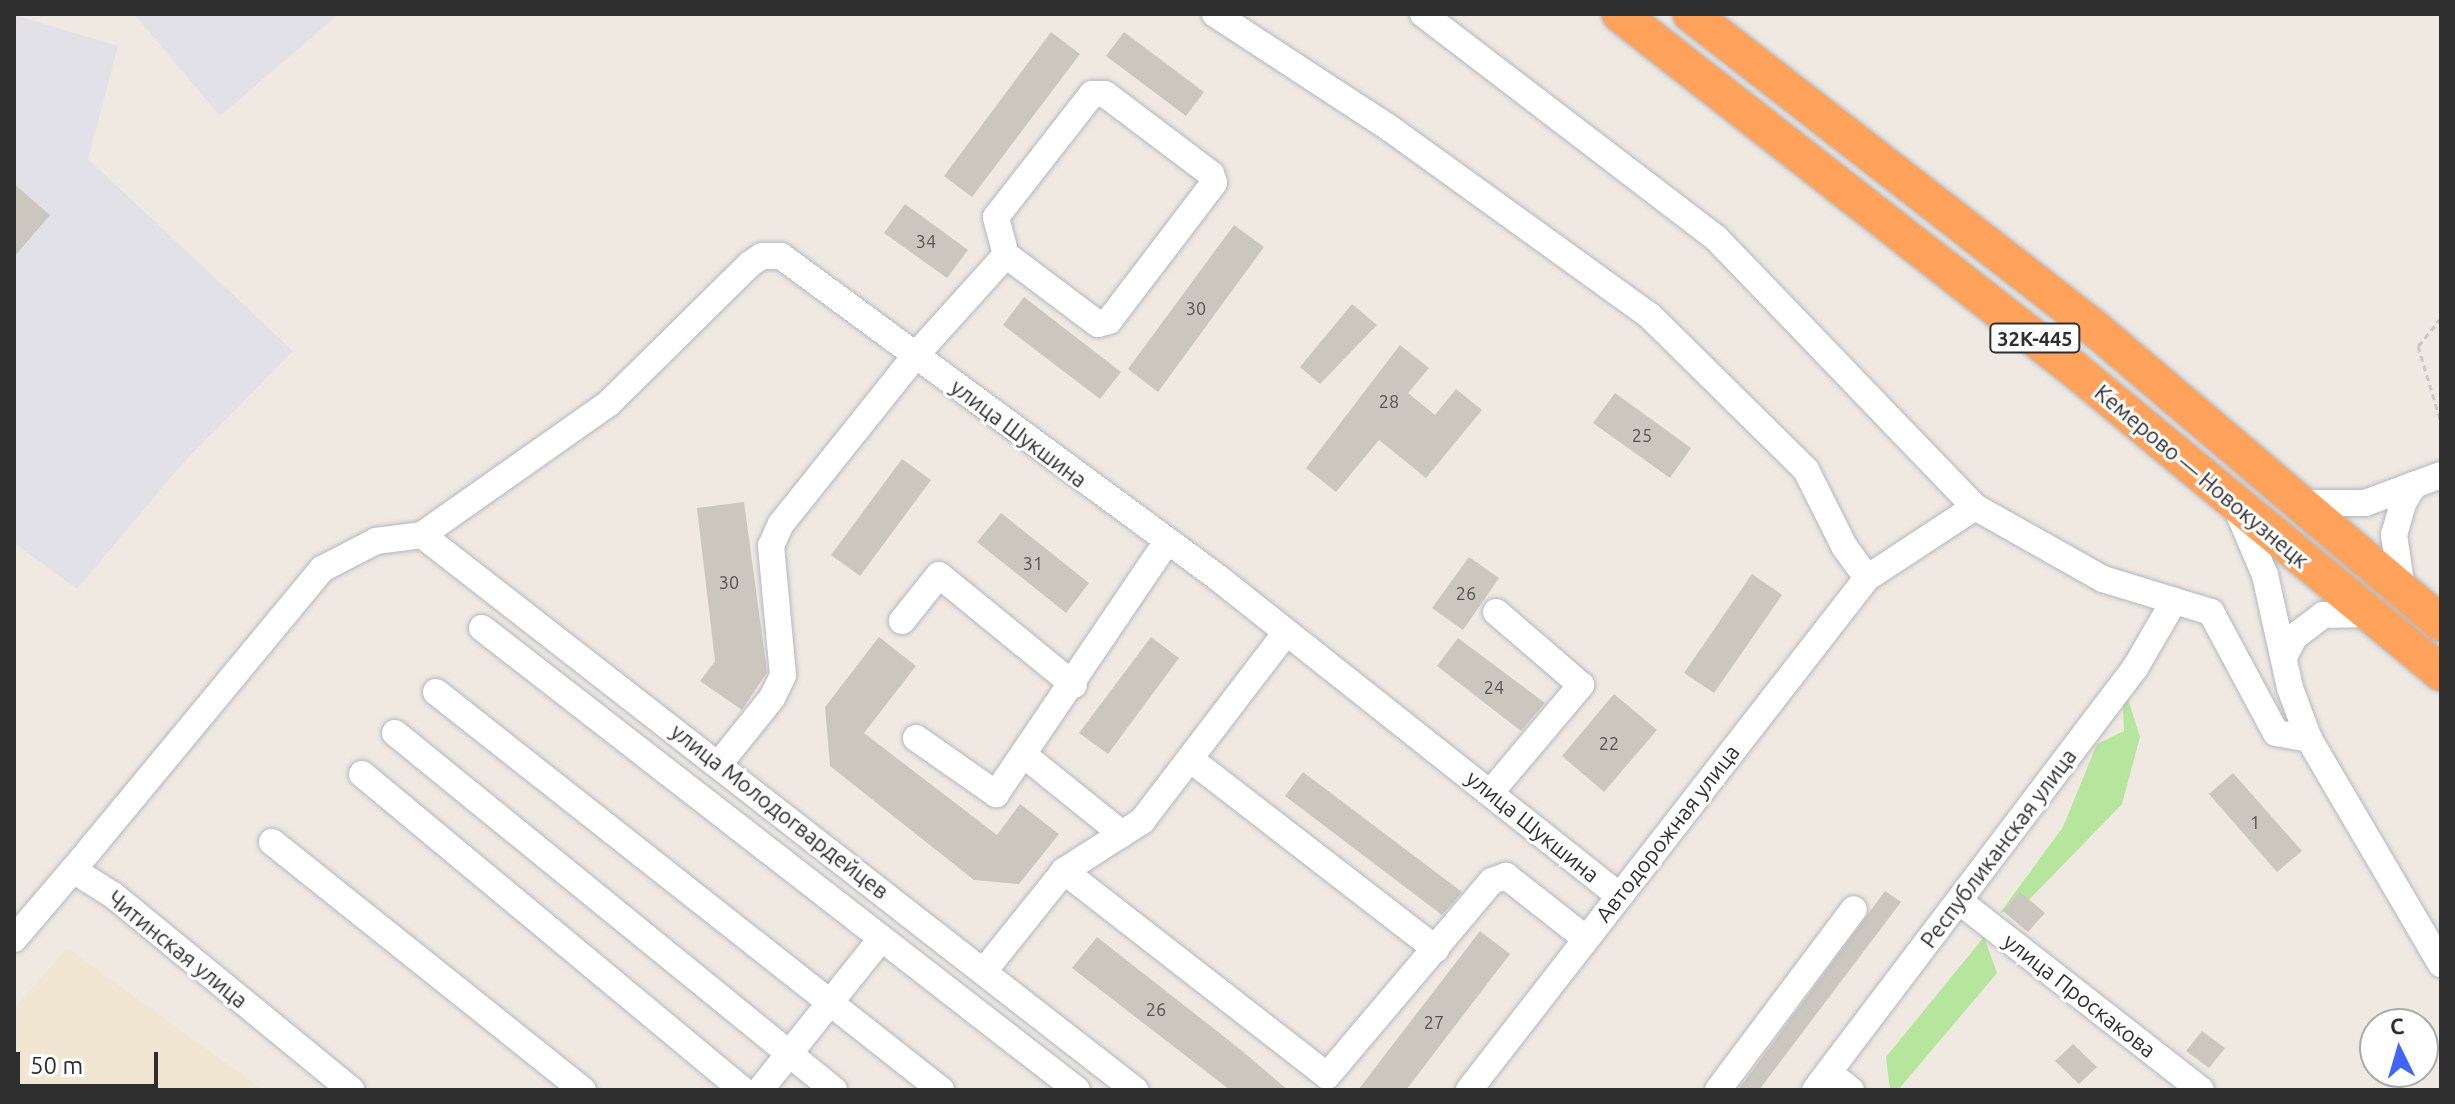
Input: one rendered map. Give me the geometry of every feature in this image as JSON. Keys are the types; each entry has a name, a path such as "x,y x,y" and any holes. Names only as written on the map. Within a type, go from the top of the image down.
{"highway":[{"name":"Кемерово — Новокузнецк","path":"1620,14 2074,369 2236,507 2441,673"},
{"name":"Кемерово — Новокузнецк","path":"1691,14 2093,327 2441,623"}],"street":[{"path":"1215,14 1388,127 1650,316 1806,470 1844,546 1867,578"},
{"path":"1423,14 1716,238 1975,507 2103,579 2174,601 2196,604 2222,625 2276,733 2309,739"},
{"path":"1092,94 1105,94 1211,174 1214,183 1109,321 1098,324 1006,255 996,217 1092,94"},
{"path":"719,764 772,698 783,675 771,546 781,524 915,356 1006,255"},
{"name":"улица Шукшина","path":"422,535 609,403 762,256 792,261 1491,792 1617,894"},
{"path":"2301,503 2365,503 2441,475"},
{"path":"2402,589 2394,535 2403,503 2415,484"},
{"name":"Автодорожная улица","path":"1469,1090 1617,894 1867,578 1975,507"},
{"path":"2236,507 2265,575 2284,657 2309,739 2441,964"},
{"path":"14,939 322,569 376,541 422,535"},
{"name":"улица Молодогвардейцев","path":"422,535 1135,1090"},
{"path":"916,738 996,794 1074,685 1166,543"},
{"path":"902,621 939,575 1074,685"},
{"name":"Республиканская улица","path":"1822,1081 2135,668 2174,601"},
{"path":"1491,792 1581,685 1496,612"},
{"path":"2284,657 2294,637 2323,615 2369,614"},
{"path":"482,628 1077,1090"},
{"path":"984,971 1064,871 1142,821 1285,634"},
{"path":"436,692 941,1090"},
{"path":"395,733 834,1090"},
{"path":"1024,755 1122,834"},
{"path":"1190,759 1436,949"},
{"path":"362,774 742,1090"},
{"path":"272,842 583,1090"},
{"name":"Читинская улица","path":"73,870 113,895 342,1087"},
{"path":"1064,871 1327,1076 1492,881 1506,876 1585,938"},
{"name":"улица Проскакова","path":"1959,901 2201,1090"},
{"path":"1718,1090 1854,909"},
{"path":"760,1090 831,1006 880,940"},
{"path":"1822,1081 1851,1090"}],"path":[{"path":"2441,318 2418,346 2441,422"}],"shaded area":[{"path":"134,14 339,14 220,116"},
{"path":"14,15 118,46 88,159 293,351 182,464 77,589 14,543"},
{"path":"67,948 263,1090 14,1090 14,1009"}],"green space":[{"path":"2122,680 2140,737 2122,804 2023,906 2000,913 2063,827 2097,744 2124,731"},
{"path":"1984,937 1997,973 1898,1090 1890,1090 1886,1057"}],"building":[{"path":"1051,32 1080,54 972,197 944,176"},
{"path":"1124,32 1204,92 1186,116 1106,56"},
{"path":"14,184 50,215 14,257"},
{"path":"905,204 968,250 947,278 884,233"},
{"path":"1234,225 1264,247 1158,392 1128,369"},
{"path":"1024,297 1121,372 1100,399 1003,325"},
{"path":"1352,304 1377,325 1320,384 1300,367"},
{"path":"1400,345 1429,368 1408,393 1435,415 1456,389 1482,410 1426,478 1379,440 1336,492 1306,468"},
{"path":"1615,393 1691,448 1670,478 1593,423"},
{"path":"902,459 931,480 860,576 831,555"},
{"path":"744,502 767,672 742,710 700,681 715,661 697,508"},
{"path":"1001,513 1089,583 1066,613 977,542"},
{"path":"1469,557 1499,578 1463,630 1432,608"},
{"path":"1752,574 1782,595 1714,693 1684,673"},
{"path":"879,637 916,666 864,733 997,835 1020,804 1059,834 1019,884 974,880 830,766 825,707"},
{"path":"1151,637 1179,658 1108,754 1079,733"},
{"path":"1458,638 1545,703 1521,731 1437,666"},
{"path":"1614,694 1657,730 1604,792 1562,756"},
{"path":"1303,772 1462,892 1442,915 1285,796"},
{"path":"2233,773 2302,851 2277,872 2209,794"},
{"path":"1885,891 1901,902 1759,1090 1738,1090"},
{"path":"2020,892 2045,913 2028,932 2003,911"},
{"path":"1480,931 1510,954 1406,1090 1358,1090"},
{"path":"1097,937 1288,1090 1230,1090 1072,968"},
{"path":"2202,1031 2225,1048 2209,1068 2186,1051"},
{"path":"2073,1044 2097,1067 2079,1084 2055,1061"}]}
